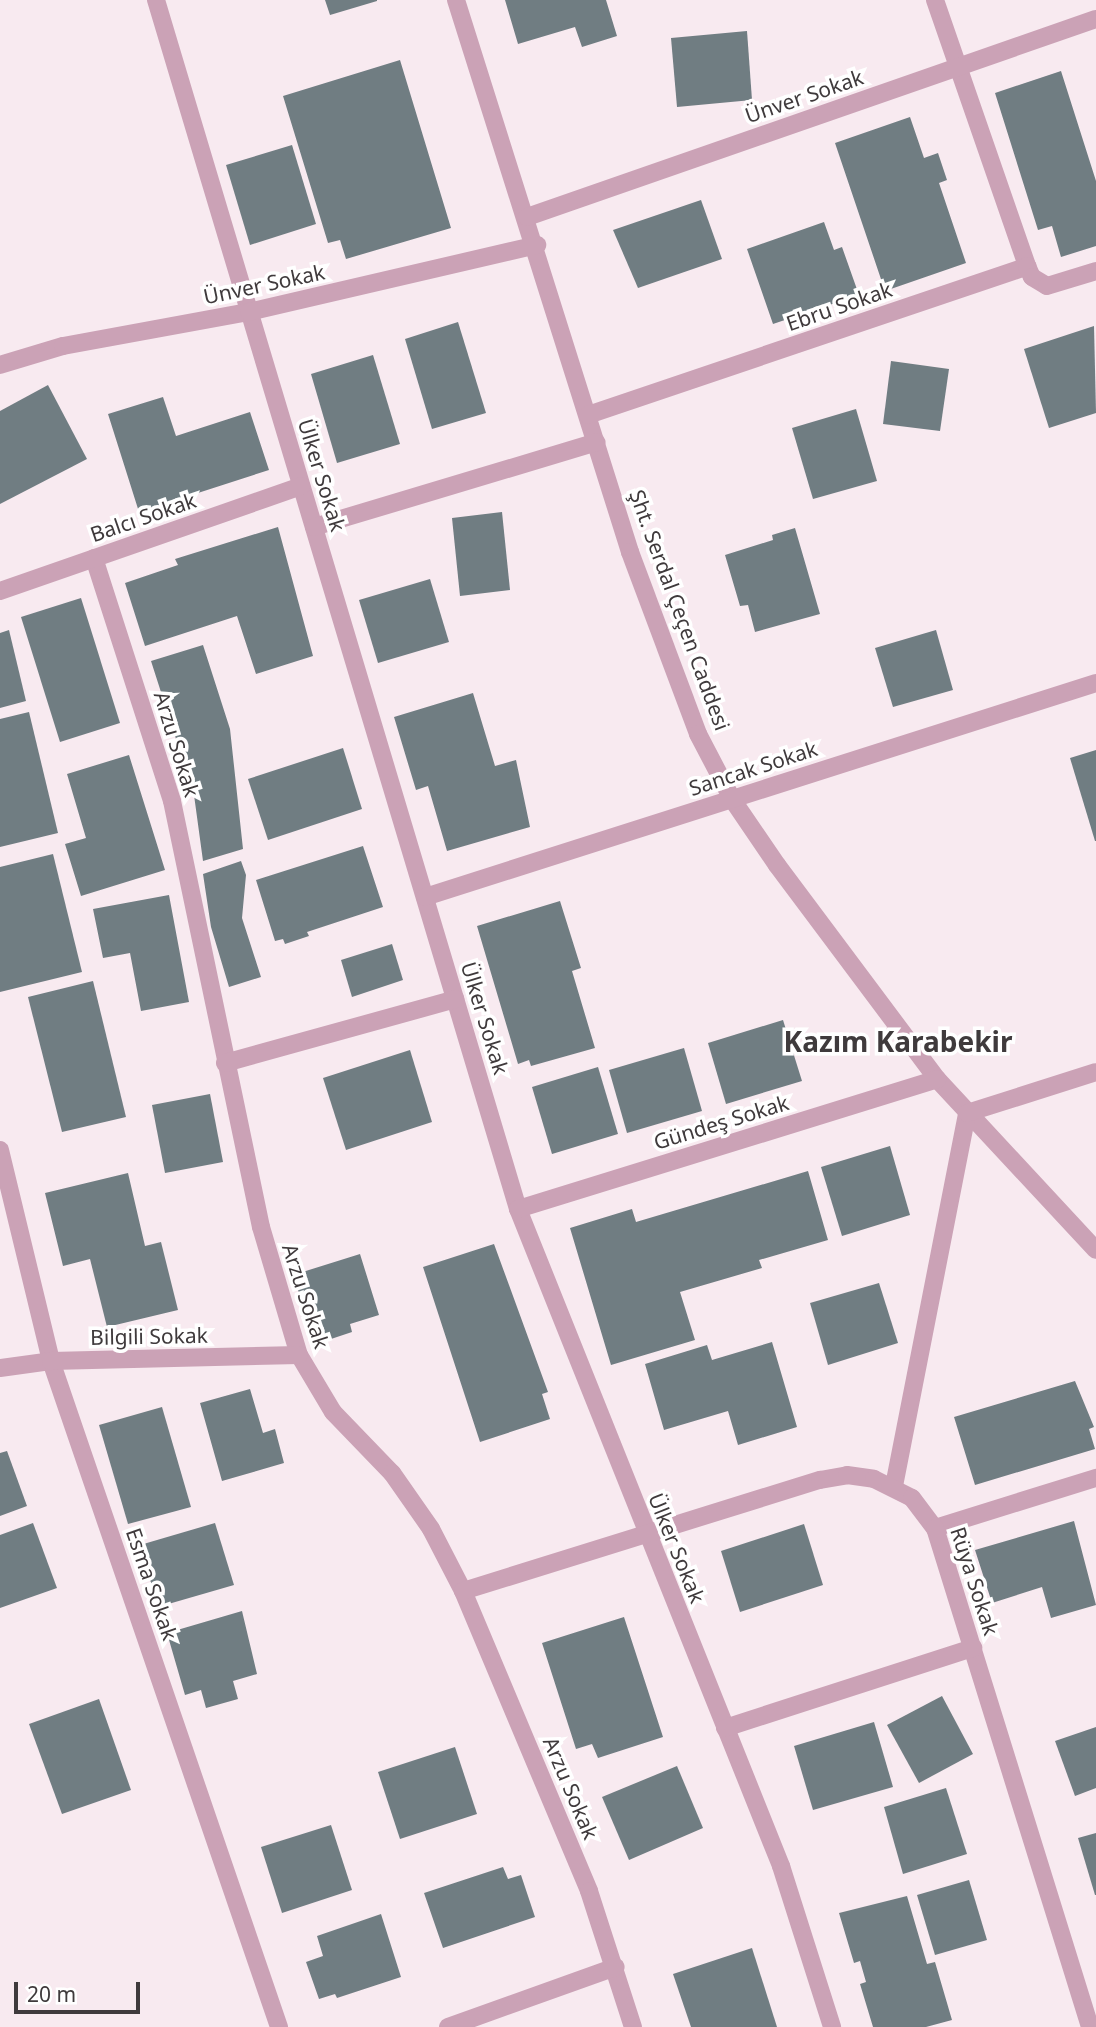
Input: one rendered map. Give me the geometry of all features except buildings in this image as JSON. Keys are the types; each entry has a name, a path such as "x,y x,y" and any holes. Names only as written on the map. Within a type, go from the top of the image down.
{"street":[{"name":"Ülker Sokak","path":"156,0 518,1209 781,1866 832,2027"},
{"name":"Şht. Serdal Çeçen Caddesi","path":"456,0 667,655 698,734 732,799 827,935 937,1079 1096,1250"},
{"path":"935,0 1032,277 1047,286 1096,271"},
{"name":"Ünver Sokak","path":"527,217 1096,19"},
{"name":"Ünver Sokak","path":"0,365 63,346 249,312 537,245"},
{"name":"Ebru Sokak","path":"588,415 1027,266"},
{"path":"314,527 597,442"},
{"name":"Balcı Sokak","path":"0,591 301,486"},
{"name":"Arzu Sokak","path":"94,558 172,801 261,1227 299,1355 333,1412 400,1484 431,1529 463,1591 589,1891 633,2027"},
{"name":"Sancak Sokak","path":"425,897 1096,683"},
{"path":"226,1063 455,999"},
{"path":"463,1591 820,1480 847,1475 894,1486 967,1113 1096,1072"},
{"name":"Gündeş Sokak","path":"518,1209 937,1079"},
{"name":"Esma Sokak","path":"0,1150 51,1361 279,2027"},
{"name":"Bilgili Sokak","path":"0,1368 51,1361 299,1355"},
{"path":"935,1528 1096,1478"},
{"name":"Rüya Sokak","path":"894,1486 912,1498 935,1528 1090,2027"},
{"path":"725,1728 973,1648"},
{"path":"448,2027 615,1967"}],"district":[{"name":"Kazım Karabekir","path":"898,1041"}]}
